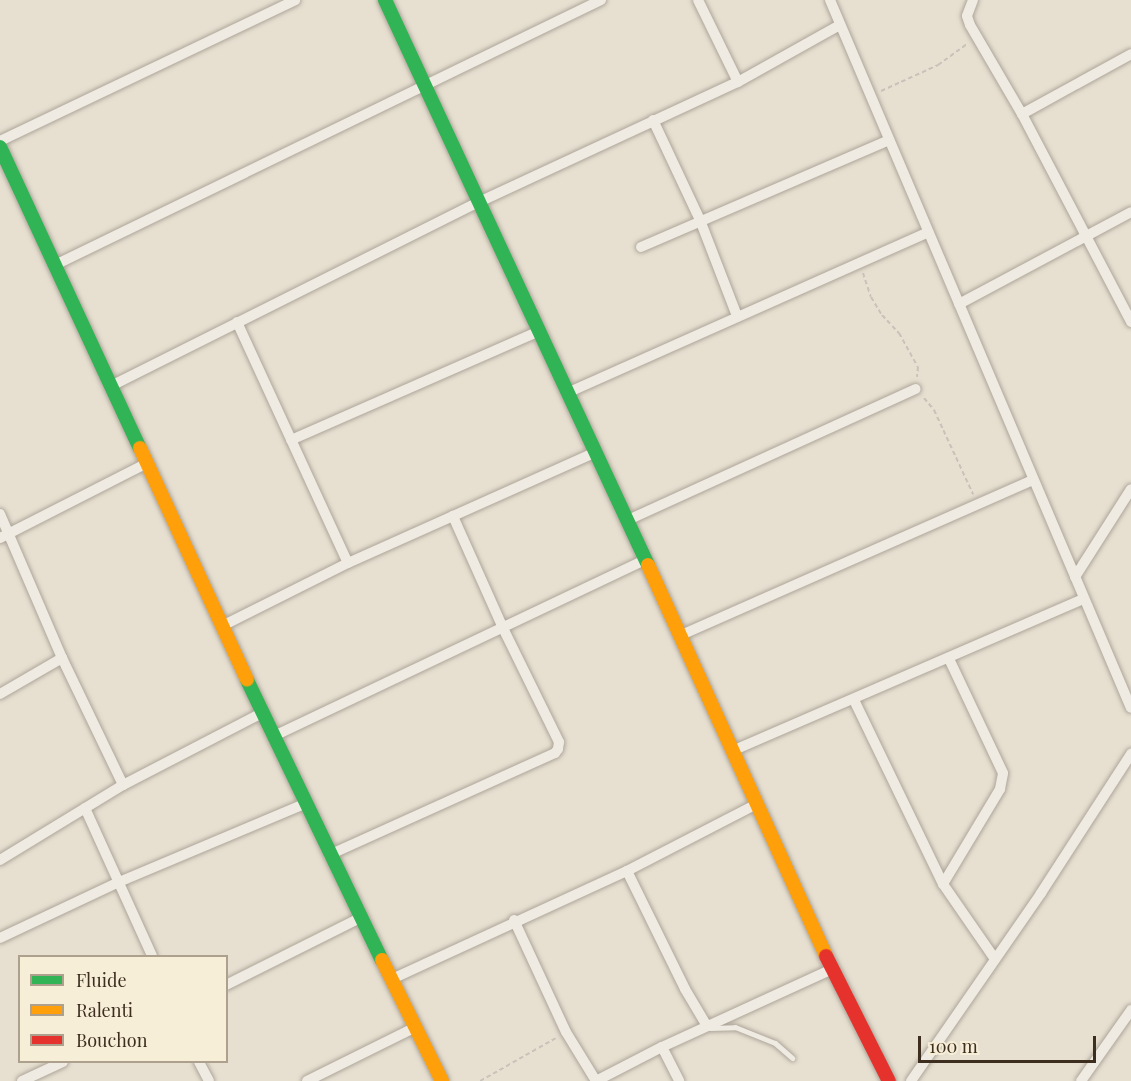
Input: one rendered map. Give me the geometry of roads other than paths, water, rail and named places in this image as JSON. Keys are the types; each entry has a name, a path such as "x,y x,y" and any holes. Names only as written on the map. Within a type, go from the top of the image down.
{"street":[{"path":"0,141 295,0"},
{"path":"385,0 423,87 479,202 594,453 628,520 755,805 832,969 889,1081"},
{"path":"55,265 601,0"},
{"path":"698,0 738,82"},
{"path":"830,0 1131,708"},
{"path":"973,0 967,16 977,38 1022,114 1131,322"},
{"path":"111,386 479,202 738,82 840,25"},
{"path":"1022,114 1131,54"},
{"path":"653,120 700,220 737,316"},
{"path":"641,247 889,140"},
{"path":"0,147 262,714 329,855 442,1081"},
{"path":"959,304 1131,212"},
{"path":"567,393 928,232"},
{"path":"237,322 348,563"},
{"path":"291,440 539,331"},
{"path":"628,520 916,390"},
{"path":"222,626 348,563 594,453"},
{"path":"5,536 147,463"},
{"path":"679,636 1033,480"},
{"path":"1075,578 1131,489"},
{"path":"0,514 5,536 123,785"},
{"path":"329,855 555,753 559,742 503,628 453,516"},
{"path":"274,736 645,560"},
{"path":"732,751 1084,599"},
{"path":"0,694 62,658"},
{"path":"943,884 1000,789 1003,773 948,659"},
{"path":"854,700 943,884 995,959"},
{"path":"0,860 123,785 262,714"},
{"path":"911,1081 1131,754"},
{"path":"0,938 119,882 305,804"},
{"path":"392,979 514,920 627,871 755,805"},
{"path":"85,808 151,955"},
{"path":"627,871 705,1028"},
{"path":"228,984 362,917"},
{"path":"514,920 567,1032 596,1081 662,1047 832,969"},
{"path":"1081,1081 1131,1010"},
{"path":"307,1081 416,1027"},
{"path":"662,1047 679,1081"},
{"path":"22,1081 61,1063"},
{"path":"199,1063 208,1081"}],"lane":[{"path":"705,1028 735,1027 775,1043 792,1058"}]}
